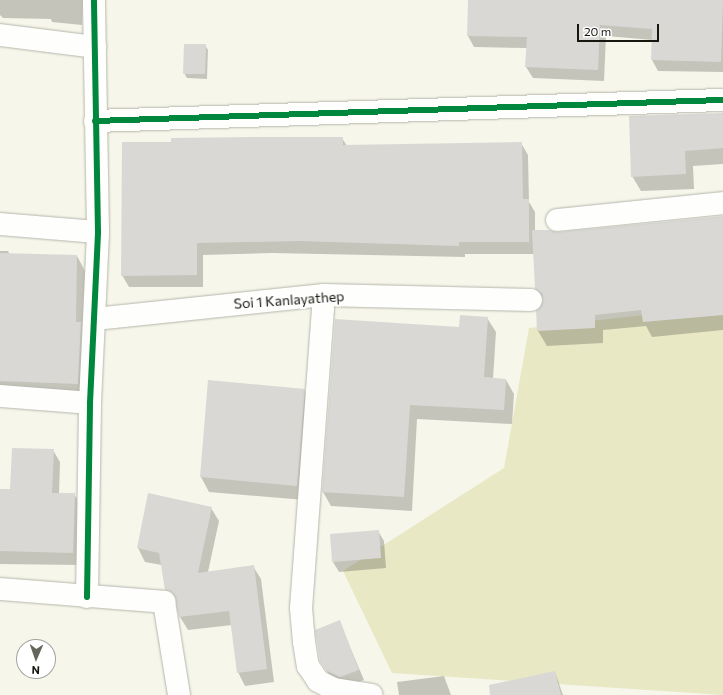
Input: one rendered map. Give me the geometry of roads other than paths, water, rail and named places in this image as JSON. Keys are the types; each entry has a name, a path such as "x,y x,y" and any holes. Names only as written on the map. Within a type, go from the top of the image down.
{"street":[{"path":"87,598 90,403 98,232 94,0"},
{"path":"0,35 95,46"},
{"path":"95,121 723,100"},
{"path":"557,220 723,204"},
{"path":"0,224 98,232"},
{"path":"324,295 301,608 304,642 308,666 318,681 334,689 372,695"},
{"name":"Soi 1 Kanlayathep","path":"95,319 324,295 531,300"},
{"path":"0,396 90,403"},
{"path":"0,589 87,598 164,602 179,695"}]}
